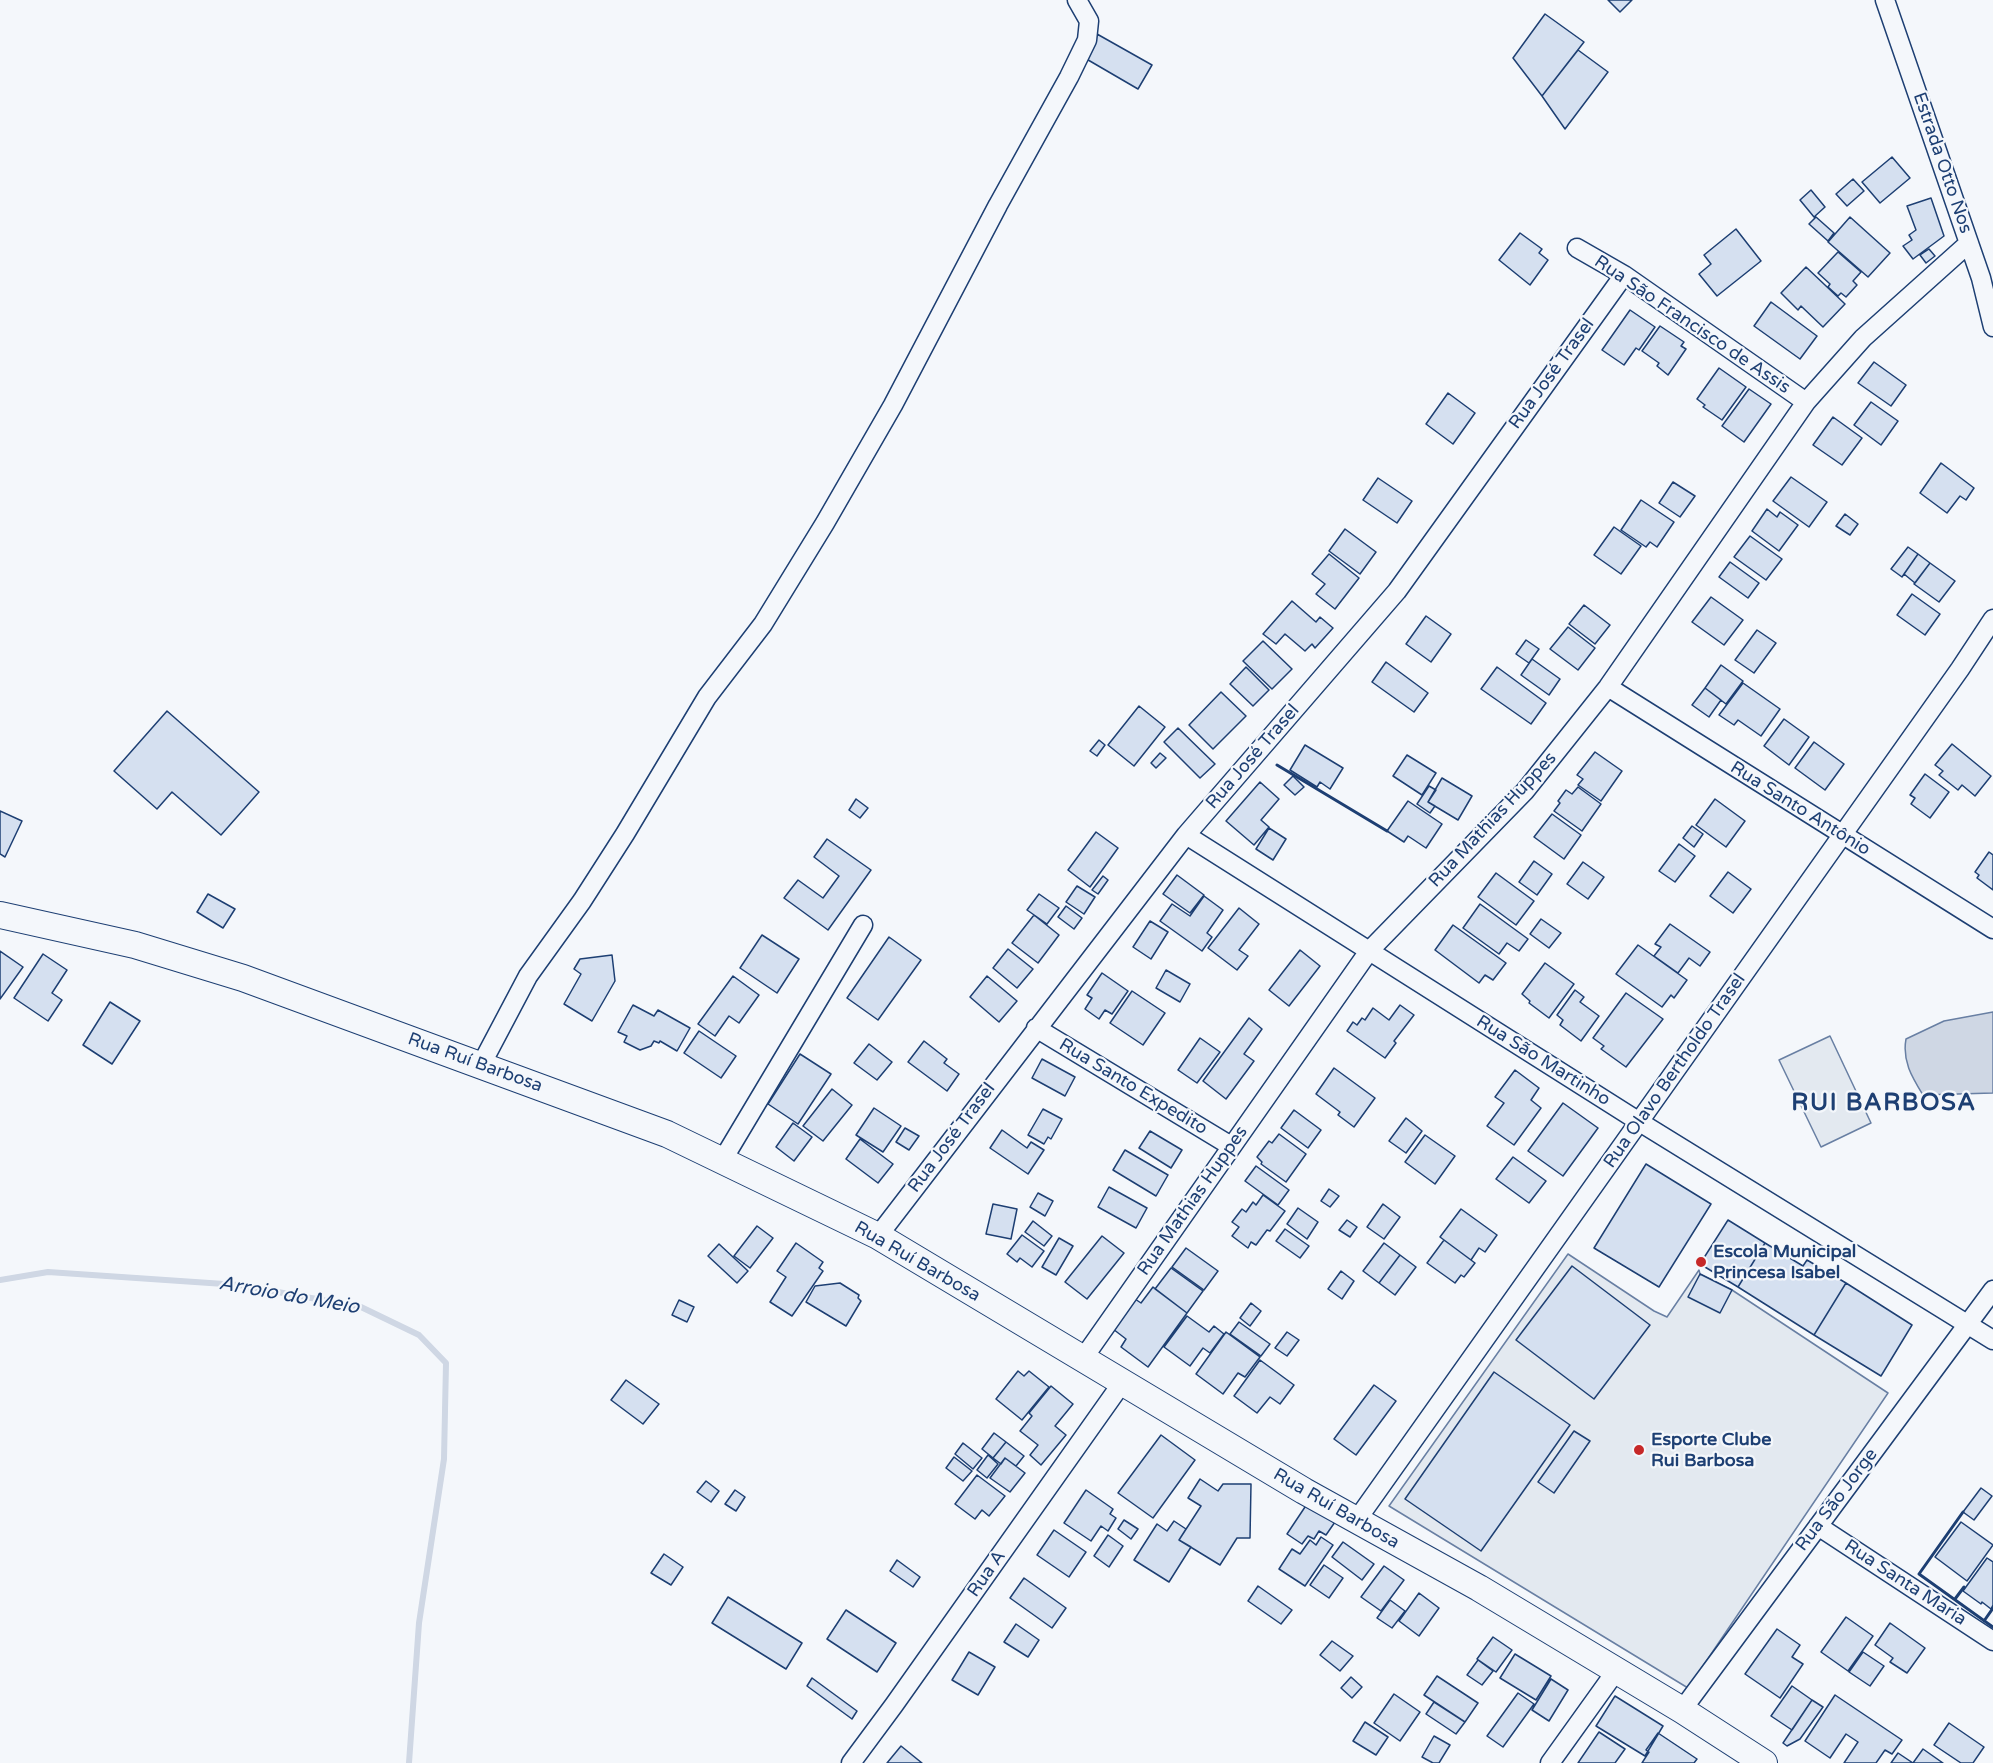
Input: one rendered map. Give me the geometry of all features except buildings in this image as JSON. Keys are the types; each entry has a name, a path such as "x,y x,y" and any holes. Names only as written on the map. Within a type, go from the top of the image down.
{"main road":[{"name":"Rua Ruí Barbosa","path":"0,915 135,945 243,978 667,1134 878,1236 1082,1360 1356,1521 1479,1588 1682,1710 1764,1763"}],"street":[{"path":"481,1065 528,976 613,853 707,697 763,624 893,405 1087,40 1089,21 1077,0"},
{"name":"Estrada Otto Nos","path":"1885,0 1982,278 1993,327"},
{"name":"Rua Mathias Huppes","path":"1082,1360 1369,951 1525,791 1608,687 1806,402 1863,338 1969,243"},
{"name":"Rua São Francisco de Assis","path":"1577,248 1624,274 1806,402"},
{"name":"Rua José Trasel","path":"878,1236 1186,835 1397,591 1624,274"},
{"name":"Rua Olavo Bertholdo Trasel","path":"1356,1521 1993,619"},
{"name":"Rua Santo Antônio","path":"1608,687 1993,929"},
{"name":"Rua São Martinho","path":"1186,835 1638,1122 1993,1340"},
{"path":"723,1161 863,925"},
{"name":"Rua Santo Expedito","path":"1036,1028 1231,1146"},
{"name":"Rua São Jorge","path":"1682,1710 1993,1290"},
{"name":"Rua A","path":"851,1763 1122,1383"},
{"name":"Rua Santa Maria","path":"1818,1526 1993,1641"},
{"path":"1550,1763 1616,1671"}],"shaded area":[{"path":"1993,1012 1993,1093 1923,1095 1907,1062 1906,1039 1944,1021"},
{"path":"1830,1036 1871,1123 1821,1147 1779,1060"},
{"name":"Esporte Clube Rui Barbosa","path":"1568,1254 1654,1311 1667,1317 1699,1270 1700,1274 1732,1290 1888,1393 1688,1688 1389,1506"}],"waterway":[{"name":"Arroio do Meio","path":"0,1280 48,1272 239,1285 361,1307 419,1335 446,1363 444,1459 419,1623 409,1763"}],"wall":[{"path":"1277,765 1387,831"},
{"path":"1963,1512 1919,1574 1993,1627"},
{"path":"1955,1599 1964,1587"},
{"path":"1984,1621 1993,1608"}],"place":[{"name":"Escola Municipal Princesa Isabel","path":"1701,1262"},
{"name":"Esporte Clube Rui Barbosa","path":"1639,1450"}],"district":[{"name":"RUI BARBOSA","path":"1884,1104"}]}
